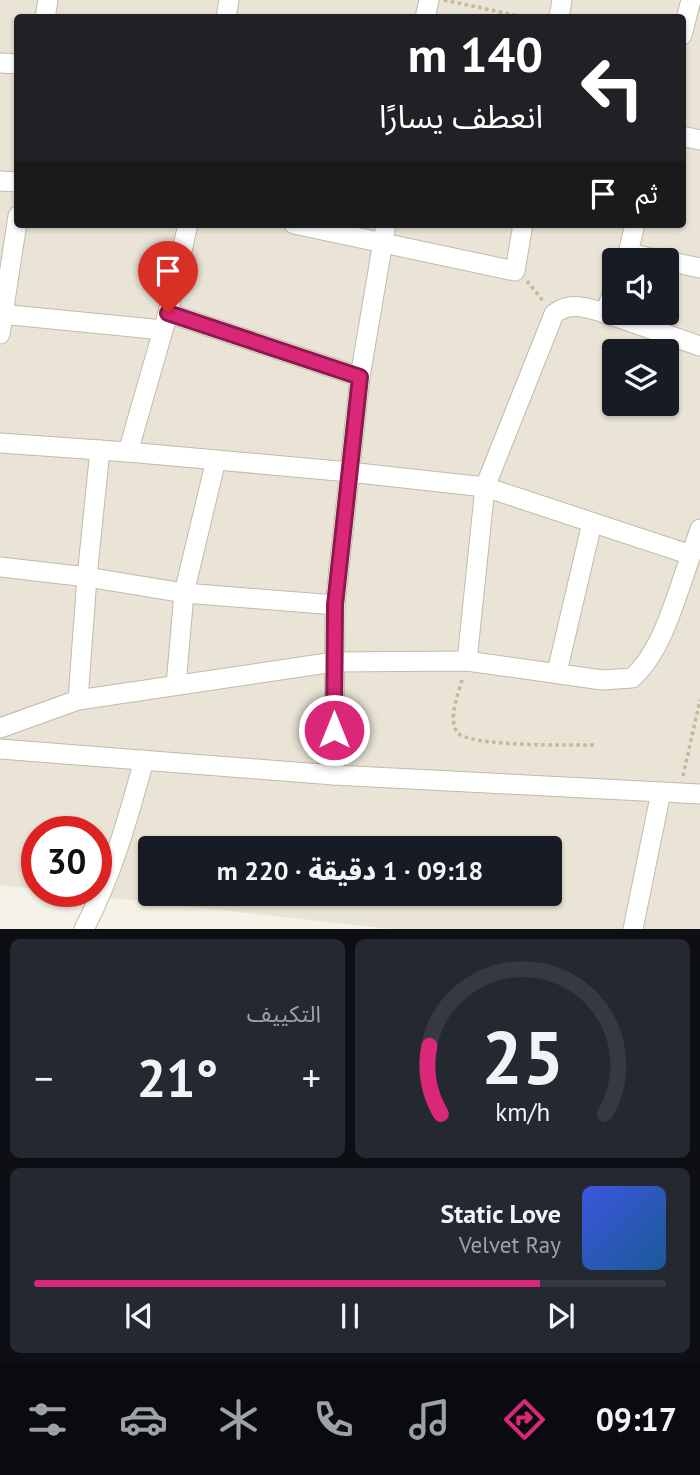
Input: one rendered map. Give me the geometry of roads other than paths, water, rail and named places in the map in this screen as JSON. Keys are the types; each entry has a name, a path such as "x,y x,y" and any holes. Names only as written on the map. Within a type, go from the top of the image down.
{"street":[{"path":"686,19 691,0"},
{"path":"16,228 1,321 165,321 360,377"},
{"path":"128,452 165,321 187,228"},
{"path":"330,228 385,234 515,271 522,228"},
{"path":"628,248 634,228"},
{"path":"334,775 335,605 360,377 385,234"},
{"path":"679,264 700,268"},
{"path":"467,661 485,487 554,314 564,307 572,306 602,312"},
{"path":"640,325 700,346"},
{"path":"0,443 349,472 485,487 691,555"},
{"path":"78,700 100,450"},
{"path":"176,685 184,593 216,460"},
{"path":"557,672 592,523"},
{"path":"0,728 78,700 334,662 467,661 602,680 632,678 648,660 666,624 700,528"},
{"path":"0,567 87,577 184,593 335,605"},
{"path":"0,749 334,775 700,794"},
{"path":"84,929 121,845 144,760"},
{"path":"633,929 670,792"}]}
